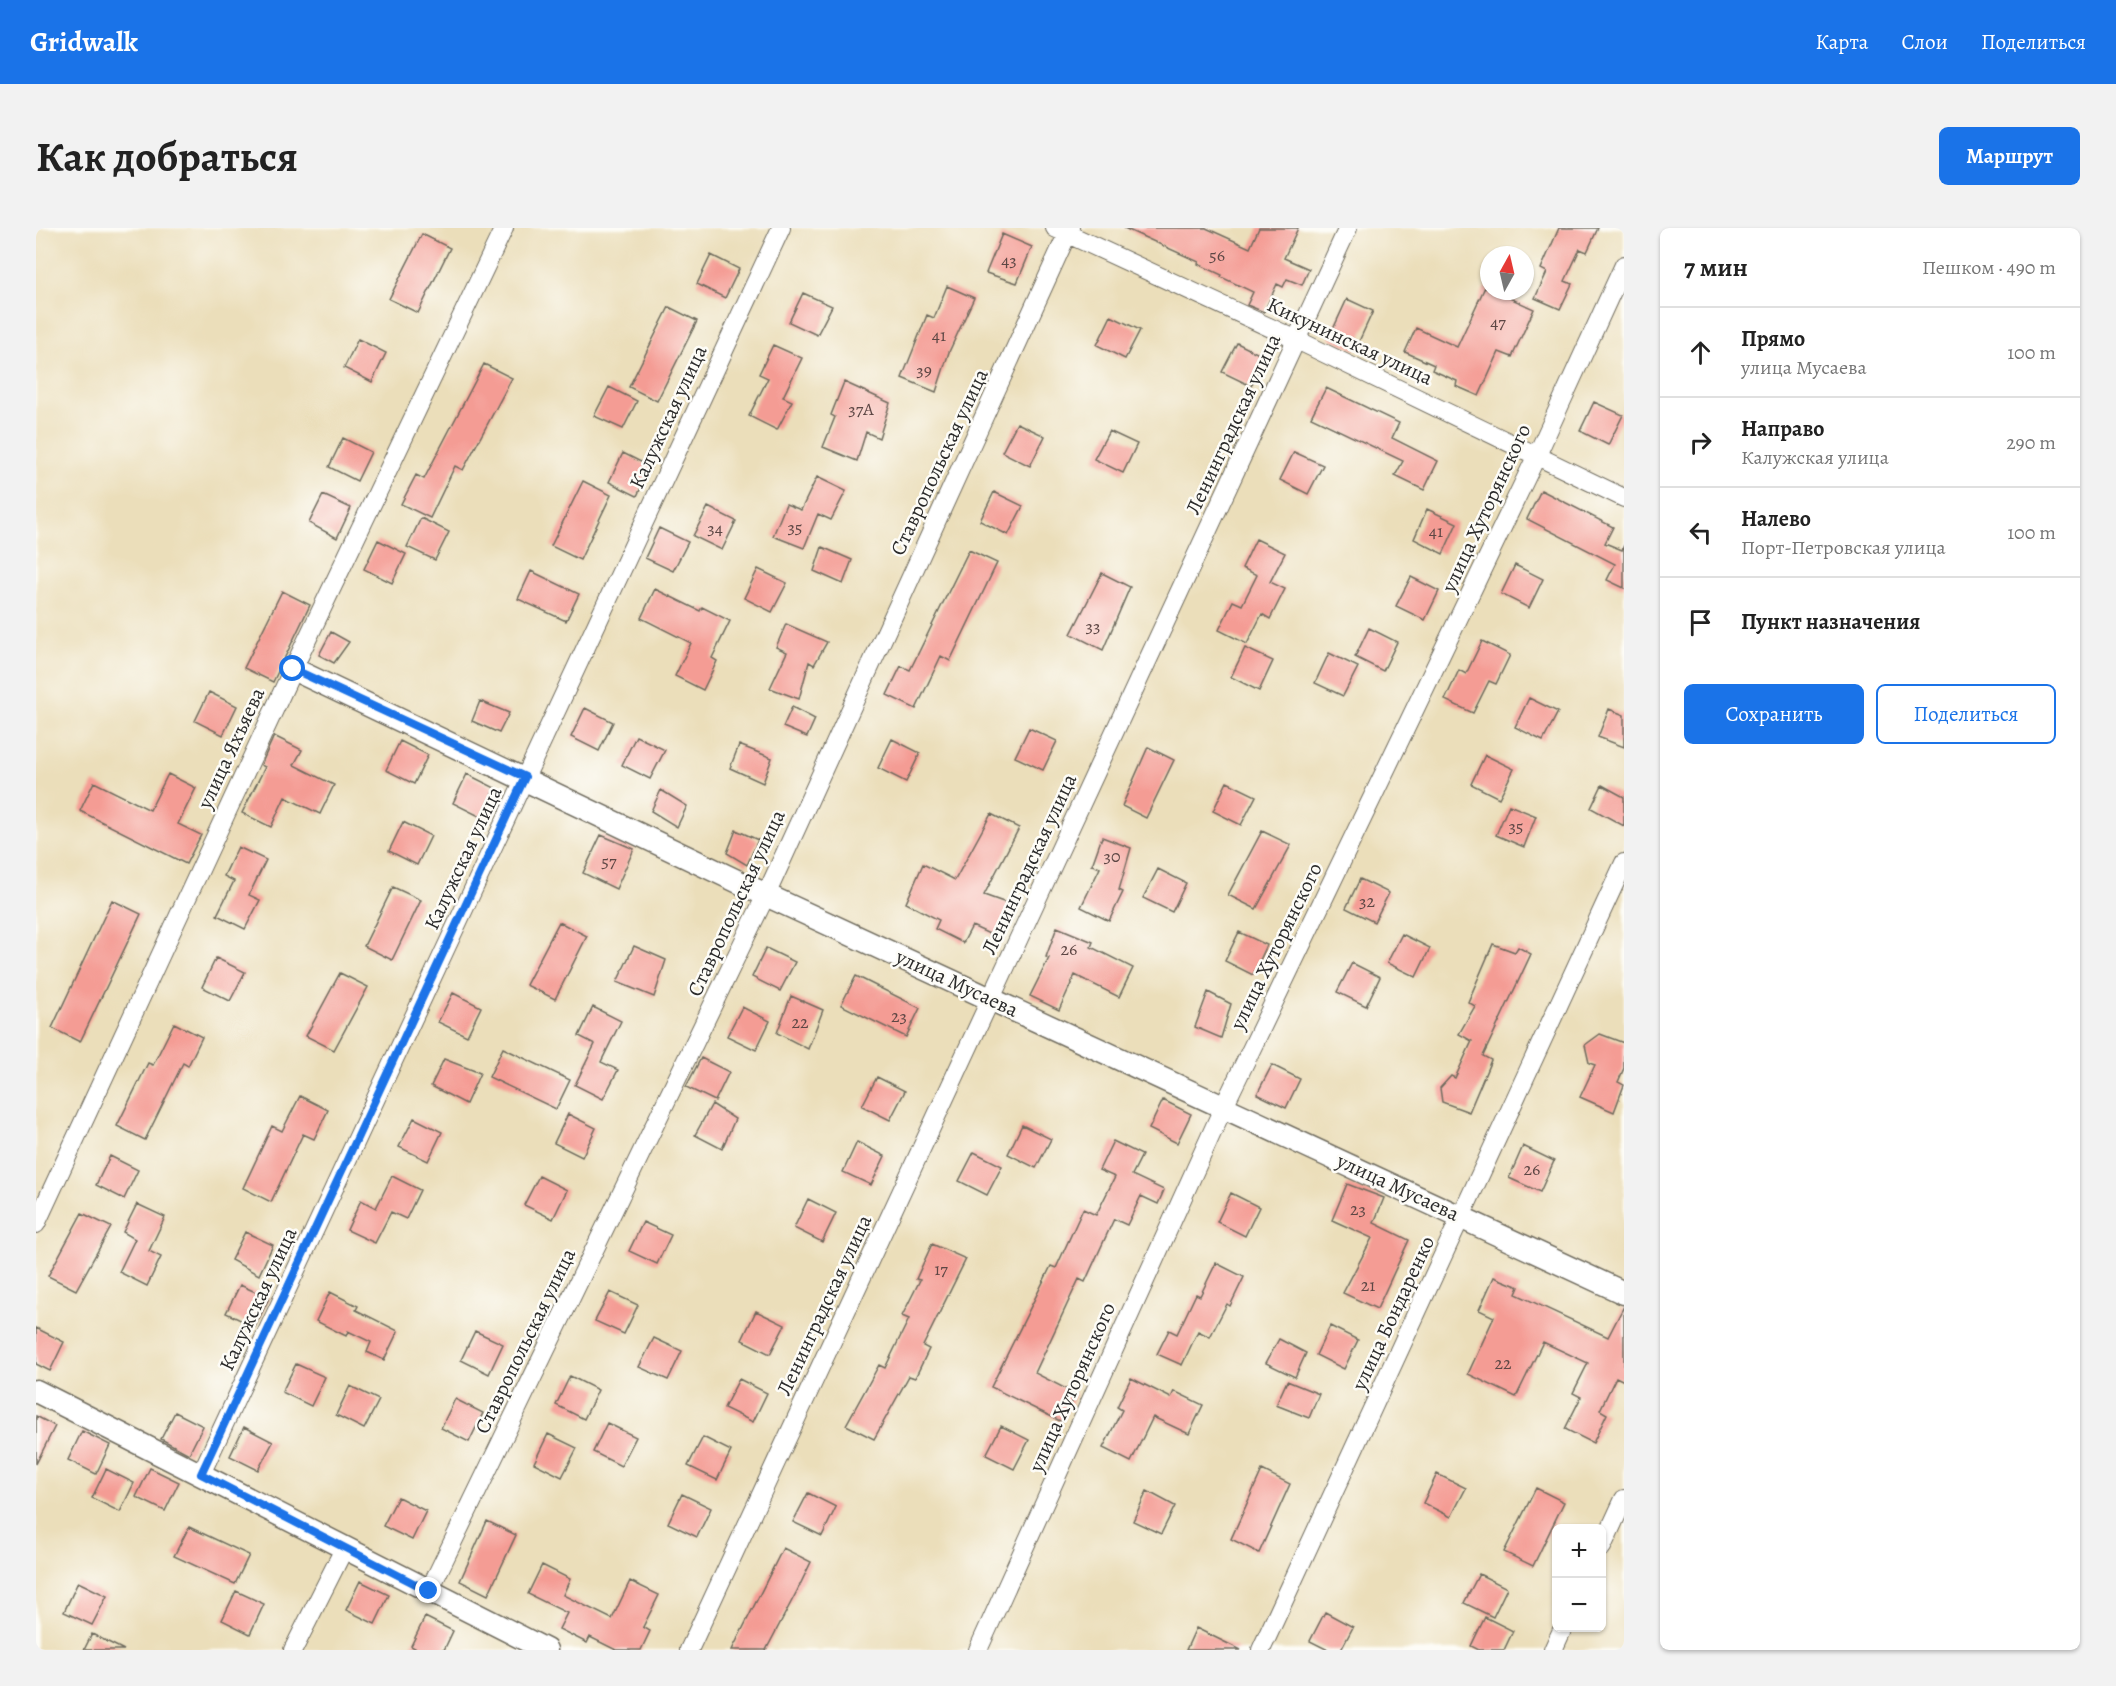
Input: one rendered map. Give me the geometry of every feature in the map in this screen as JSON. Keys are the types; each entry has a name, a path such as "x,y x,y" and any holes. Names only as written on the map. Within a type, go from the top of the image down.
{"street":[{"name":"улица Яхъяева","path":"36,1224 293,669 504,228"},
{"name":"Калужская улица","path":"201,1474 781,228"},
{"name":"Ленинградская улица","path":"689,1650 1348,228"},
{"name":"Кикунинская улица","path":"1064,230 1537,454 1624,498"},
{"name":"Ставропольская улица","path":"429,1591 766,895 1064,230"},
{"name":"улица Хуторянского","path":"978,1650 1224,1106 1537,454 1624,265"},
{"name":"улица Мусаева","path":"293,669 525,777 766,895 1624,1293"},
{"name":"улица Бондаренко","path":"1261,1650 1624,863"},
{"path":"36,1391 546,1650"},
{"path":"1606,1538 1624,1499"},
{"path":"293,1650 345,1547"},
{"path":"1553,1650 1561,1632"}],"building":[{"path":"1124,228 1206,228 1250,248 1259,228 1298,228 1284,258 1309,269 1302,285 1287,279 1283,287 1277,284 1264,312 1247,305 1253,292 1221,277 1222,275 1198,264 1199,262"},
{"path":"1559,228 1598,228 1587,252 1580,249 1565,281 1572,284 1560,309 1535,298 1547,272 1541,269"},
{"path":"422,234 450,248 418,313 389,299"},
{"path":"1002,234 1032,247 1017,283 986,273"},
{"path":"711,255 739,269 725,298 697,284"},
{"path":"947,286 974,298 949,352 936,392 902,378 927,315 934,318"},
{"path":"803,293 832,306 817,335 789,322"},
{"path":"1480,298 1480,300 1514,300 1534,309 1512,357 1499,352 1479,396 1456,386 1457,381 1432,370 1434,365 1405,352 1416,328 1457,347"},
{"path":"1347,299 1373,311 1355,350 1329,338"},
{"path":"669,307 697,321 657,401 629,387"},
{"path":"1111,316 1140,330 1125,359 1097,345"},
{"path":"358,339 386,353 372,382 344,368"},
{"path":"1237,343 1265,357 1251,386 1222,372"},
{"path":"773,345 802,358 783,397 792,401 777,430 749,416 768,378 759,374"},
{"path":"484,364 512,378 463,470 455,466 430,518 401,504 416,475 424,479"},
{"path":"844,382 890,403 879,438 866,432 857,461 823,447 835,417 831,415"},
{"path":"609,387 637,401 623,429 594,416"},
{"path":"1326,388 1399,423 1392,438 1438,461 1424,490 1395,476 1403,461 1311,417"},
{"path":"1594,402 1623,415 1608,445 1580,431"},
{"path":"1017,423 1045,436 1030,466 1002,452"},
{"path":"1109,431 1137,444 1123,473 1094,459"},
{"path":"343,438 371,452 357,481 329,467"},
{"path":"1294,452 1323,465 1308,494 1280,480"},
{"path":"623,453 651,467 637,496 609,482"},
{"path":"817,477 846,491 831,520 818,514 804,548 773,536 786,504 801,510"},
{"path":"583,481 611,495 580,560 551,546"},
{"path":"1541,490 1613,527 1605,543 1622,550 1624,545 1624,588 1607,580 1615,564 1527,519"},
{"path":"994,492 1023,506 1008,535 980,521"},
{"path":"323,495 351,508 337,538 309,523"},
{"path":"708,507 736,521 722,550 693,536"},
{"path":"1427,509 1457,523 1443,554 1414,539"},
{"path":"421,518 449,532 435,560 407,547"},
{"path":"659,528 688,542 673,571 645,558"},
{"path":"1256,539 1285,553 1270,582 1285,589 1270,619 1262,614 1247,644 1219,630 1233,601 1242,605 1257,575 1242,568"},
{"path":"378,540 406,554 392,583 364,569"},
{"path":"822,547 852,560 843,584 814,571"},
{"path":"969,550 997,563 950,661 941,656 916,709 887,695 901,666 910,670"},
{"path":"1515,565 1543,579 1529,608 1501,594"},
{"path":"758,569 787,583 772,612 744,598"},
{"path":"531,571 579,594 566,621 518,599"},
{"path":"1102,573 1130,587 1103,650 1071,634"},
{"path":"1411,577 1439,591 1425,620 1396,606"},
{"path":"655,589 700,611 702,607 730,621 712,658 717,661 703,690 675,676 691,643 641,618"},
{"path":"282,591 310,605 273,682 244,668"},
{"path":"786,624 827,642 814,665 809,662 799,699 770,688 787,652 776,647"},
{"path":"1369,628 1397,642 1383,671 1355,657"},
{"path":"331,632 349,642 334,663 319,655"},
{"path":"1482,641 1510,655 1496,684 1489,681 1473,713 1445,700 1459,670 1466,674"},
{"path":"1245,648 1273,661 1259,691 1231,677"},
{"path":"1329,653 1358,667 1343,696 1315,683"},
{"path":"209,692 237,706 223,735 195,721"},
{"path":"1529,698 1558,712 1543,741 1515,727"},
{"path":"480,701 509,713 499,733 472,721"},
{"path":"792,707 815,719 807,737 783,727"},
{"path":"585,708 613,722 599,751 571,737"},
{"path":"1609,709 1624,715 1624,747 1598,737"},
{"path":"1029,728 1057,741 1043,770 1015,757"},
{"path":"274,736 302,750 294,765 334,785 320,814 285,797 271,827 242,813 265,767 261,765"},
{"path":"636,736 665,750 650,779 622,765"},
{"path":"892,739 920,753 906,782 878,768"},
{"path":"400,741 428,755 414,784 386,770"},
{"path":"739,745 772,758 763,783 730,768"},
{"path":"1148,747 1174,760 1146,818 1122,806"},
{"path":"1485,755 1514,769 1499,798 1471,784"},
{"path":"168,774 196,788 178,824 201,835 186,864 80,811 94,782 150,810"},
{"path":"467,774 495,788 481,817 453,803"},
{"path":"1227,782 1256,796 1241,825 1213,811"},
{"path":"1602,785 1624,797 1624,826 1591,808"},
{"path":"661,790 687,806 677,827 651,811"},
{"path":"1509,805 1536,816 1524,847 1496,835"},
{"path":"991,814 1019,828 984,895 1009,904 998,938 972,926 963,943 935,929 939,920 906,903 923,864 955,880"},
{"path":"403,822 431,836 417,865 389,851"},
{"path":"736,830 758,840 747,865 727,853"},
{"path":"1262,831 1291,845 1256,909 1228,895"},
{"path":"601,835 634,849 616,889 583,873"},
{"path":"1102,837 1131,848 1119,890 1123,892 1109,921 1081,907 1100,868 1092,865"},
{"path":"238,847 266,860 249,895 260,900 245,929 217,915 234,881 224,876"},
{"path":"1158,869 1186,883 1172,912 1143,898"},
{"path":"1360,879 1389,893 1374,922 1346,908"},
{"path":"393,887 421,900 392,960 364,946"},
{"path":"112,900 141,914 80,1042 52,1028"},
{"path":"559,922 587,936 555,999 526,985"},
{"path":"1057,927 1093,942 1091,947 1133,968 1119,997 1075,975 1059,1010 1030,996 1049,958 1046,957"},
{"path":"1239,932 1267,945 1253,975 1225,961"},
{"path":"1402,934 1430,948 1416,977 1387,963"},
{"path":"1493,944 1515,952 1518,947 1531,954 1483,1056 1491,1060 1469,1112 1442,1102 1440,1088 1451,1076 1455,1078 1472,1041 1459,1034 1475,1006 1468,1002"},
{"path":"634,946 666,960 654,997 617,982"},
{"path":"766,948 795,962 780,991 752,977"},
{"path":"216,958 245,972 230,1001 202,987"},
{"path":"1352,963 1380,977 1366,1006 1337,992"},
{"path":"340,973 368,987 334,1050 306,1036"},
{"path":"856,976 920,1008 906,1037 841,1005"},
{"path":"1208,992 1231,1004 1221,1038 1195,1027"},
{"path":"453,993 481,1007 467,1036 438,1022"},
{"path":"791,996 823,1010 808,1049 777,1033"},
{"path":"593,1007 621,1021 601,1062 618,1070 603,1099 575,1085 595,1044 579,1036"},
{"path":"742,1007 770,1021 756,1050 727,1036"},
{"path":"174,1023 202,1037 188,1066 183,1063 145,1140 117,1126 148,1063 153,1065"},
{"path":"1600,1034 1624,1043 1624,1068 1618,1082 1624,1085 1614,1112 1580,1097 1595,1065 1589,1063 1585,1045"},
{"path":"503,1048 570,1080 556,1109 489,1077"},
{"path":"701,1058 729,1072 715,1101 686,1087"},
{"path":"444,1059 480,1073 466,1104 431,1086"},
{"path":"1272,1065 1300,1079 1286,1108 1257,1094"},
{"path":"877,1077 905,1091 890,1120 862,1106"},
{"path":"300,1096 328,1110 314,1139 303,1134 271,1202 243,1188 272,1126 282,1131"},
{"path":"1163,1100 1191,1114 1177,1143 1149,1129"},
{"path":"712,1104 735,1119 722,1149 695,1135"},
{"path":"568,1114 596,1128 582,1157 554,1143"},
{"path":"414,1118 442,1132 428,1161 399,1147"},
{"path":"1022,1125 1051,1139 1036,1168 1008,1154"},
{"path":"1113,1141 1142,1155 1132,1175 1164,1190 1158,1204 1141,1196 1127,1225 1114,1219 1085,1282 1079,1279 1035,1373 1076,1394 1062,1422 991,1387 1051,1266 1056,1268 1083,1209 1096,1215 1115,1177 1099,1170"},
{"path":"857,1142 885,1156 871,1185 843,1172"},
{"path":"1523,1146 1554,1161 1540,1192 1509,1178"},
{"path":"974,1152 1002,1166 987,1195 959,1181"},
{"path":"110,1156 138,1170 124,1199 96,1185"},
{"path":"392,1176 420,1190 406,1219 391,1212 375,1243 347,1230 361,1200 376,1208"},
{"path":"539,1176 567,1190 553,1219 524,1205"},
{"path":"1347,1184 1384,1198 1374,1223 1409,1240 1377,1309 1343,1293 1372,1238 1332,1220"},
{"path":"1231,1193 1259,1207 1245,1236 1217,1222"},
{"path":"808,1199 836,1213 822,1242 794,1228"},
{"path":"137,1204 165,1217 149,1251 161,1257 147,1286 119,1272 135,1239 123,1232"},
{"path":"82,1213 111,1227 76,1290 48,1276"},
{"path":"643,1222 671,1235 657,1264 629,1251"},
{"path":"245,1232 273,1245 259,1275 231,1260"},
{"path":"932,1244 966,1259 923,1346 929,1349 915,1378 909,1376 874,1439 846,1425 879,1365 885,1368 909,1319 902,1316 920,1280 916,1279"},
{"path":"1216,1263 1244,1277 1230,1306 1227,1304 1210,1337 1198,1331 1182,1365 1157,1354 1169,1330 1177,1334 1196,1294 1200,1296"},
{"path":"1494,1277 1519,1287 1516,1294 1608,1337 1624,1306 1624,1381 1616,1377 1600,1410 1607,1414 1593,1443 1565,1429 1581,1397 1573,1393 1588,1363 1543,1342 1516,1397 1468,1374 1494,1317 1479,1310"},
{"path":"240,1285 269,1298 255,1327 226,1313"},
{"path":"330,1292 358,1306 356,1310 398,1331 384,1360 367,1352 371,1342 348,1331 346,1336 316,1321"},
{"path":"610,1292 638,1305 624,1334 595,1321"},
{"path":"756,1311 785,1325 770,1354 742,1340"},
{"path":"1330,1326 1358,1340 1344,1369 1316,1355"},
{"path":"36,1328 64,1342 50,1371 36,1364"},
{"path":"475,1331 503,1344 489,1374 461,1360"},
{"path":"654,1338 682,1351 668,1380 639,1367"},
{"path":"1279,1339 1306,1353 1295,1377 1266,1363"},
{"path":"296,1364 325,1377 311,1406 282,1392"},
{"path":"570,1376 598,1390 584,1419 556,1405"},
{"path":"1131,1378 1171,1398 1174,1391 1203,1405 1189,1434 1153,1417 1131,1462 1103,1448 1122,1410 1117,1407"},
{"path":"739,1379 767,1393 753,1422 724,1408"},
{"path":"1287,1381 1319,1394 1309,1418 1276,1405"},
{"path":"350,1386 379,1400 364,1429 336,1415"},
{"path":"455,1399 483,1413 469,1442 441,1428"},
{"path":"175,1412 203,1426 189,1454 161,1439"},
{"path":"36,1416 55,1426 36,1464"},
{"path":"607,1423 636,1437 621,1466 593,1452"},
{"path":"1001,1426 1029,1440 1014,1469 986,1455"},
{"path":"244,1427 273,1442 258,1470 230,1456"},
{"path":"82,1431 110,1445 96,1474 68,1460"},
{"path":"548,1434 577,1448 562,1477 534,1463"},
{"path":"703,1437 731,1451 717,1480 688,1466"},
{"path":"150,1468 179,1482 165,1511 136,1497"},
{"path":"106,1469 134,1483 120,1512 92,1498"},
{"path":"1262,1470 1290,1484 1259,1553 1231,1539"},
{"path":"1437,1474 1466,1488 1451,1517 1423,1503"},
{"path":"1536,1488 1564,1502 1533,1566 1504,1552"},
{"path":"1147,1491 1175,1506 1161,1534 1133,1521"},
{"path":"808,1493 836,1507 822,1536 793,1522"},
{"path":"682,1494 711,1508 697,1537 668,1523"},
{"path":"398,1497 426,1511 412,1540 383,1526"},
{"path":"487,1521 516,1535 488,1595 460,1581"},
{"path":"189,1527 249,1555 235,1584 174,1556"},
{"path":"783,1548 811,1562 797,1591 766,1650 732,1650"},
{"path":"542,1565 570,1579 563,1595 612,1619 630,1581 659,1595 643,1627 650,1631 641,1650 616,1650 590,1637 587,1643 559,1629 567,1613 528,1594"},
{"path":"1479,1574 1507,1588 1493,1617 1464,1603"},
{"path":"360,1581 389,1595 375,1624 346,1610"},
{"path":"78,1582 107,1596 92,1625 64,1612"},
{"path":"236,1591 264,1604 250,1634 222,1620"},
{"path":"1325,1612 1353,1627 1341,1650 1328,1650 1310,1641"},
{"path":"425,1617 453,1631 444,1650 418,1650 411,1646"},
{"path":"1485,1617 1513,1631 1504,1650 1479,1650 1471,1646"},
{"path":"1196,1628 1241,1650 1186,1650"},
{"path":"92,1634 124,1650 84,1650"}],"route":[{"path":"293,669 525,777 201,1474 429,1591"}]}
